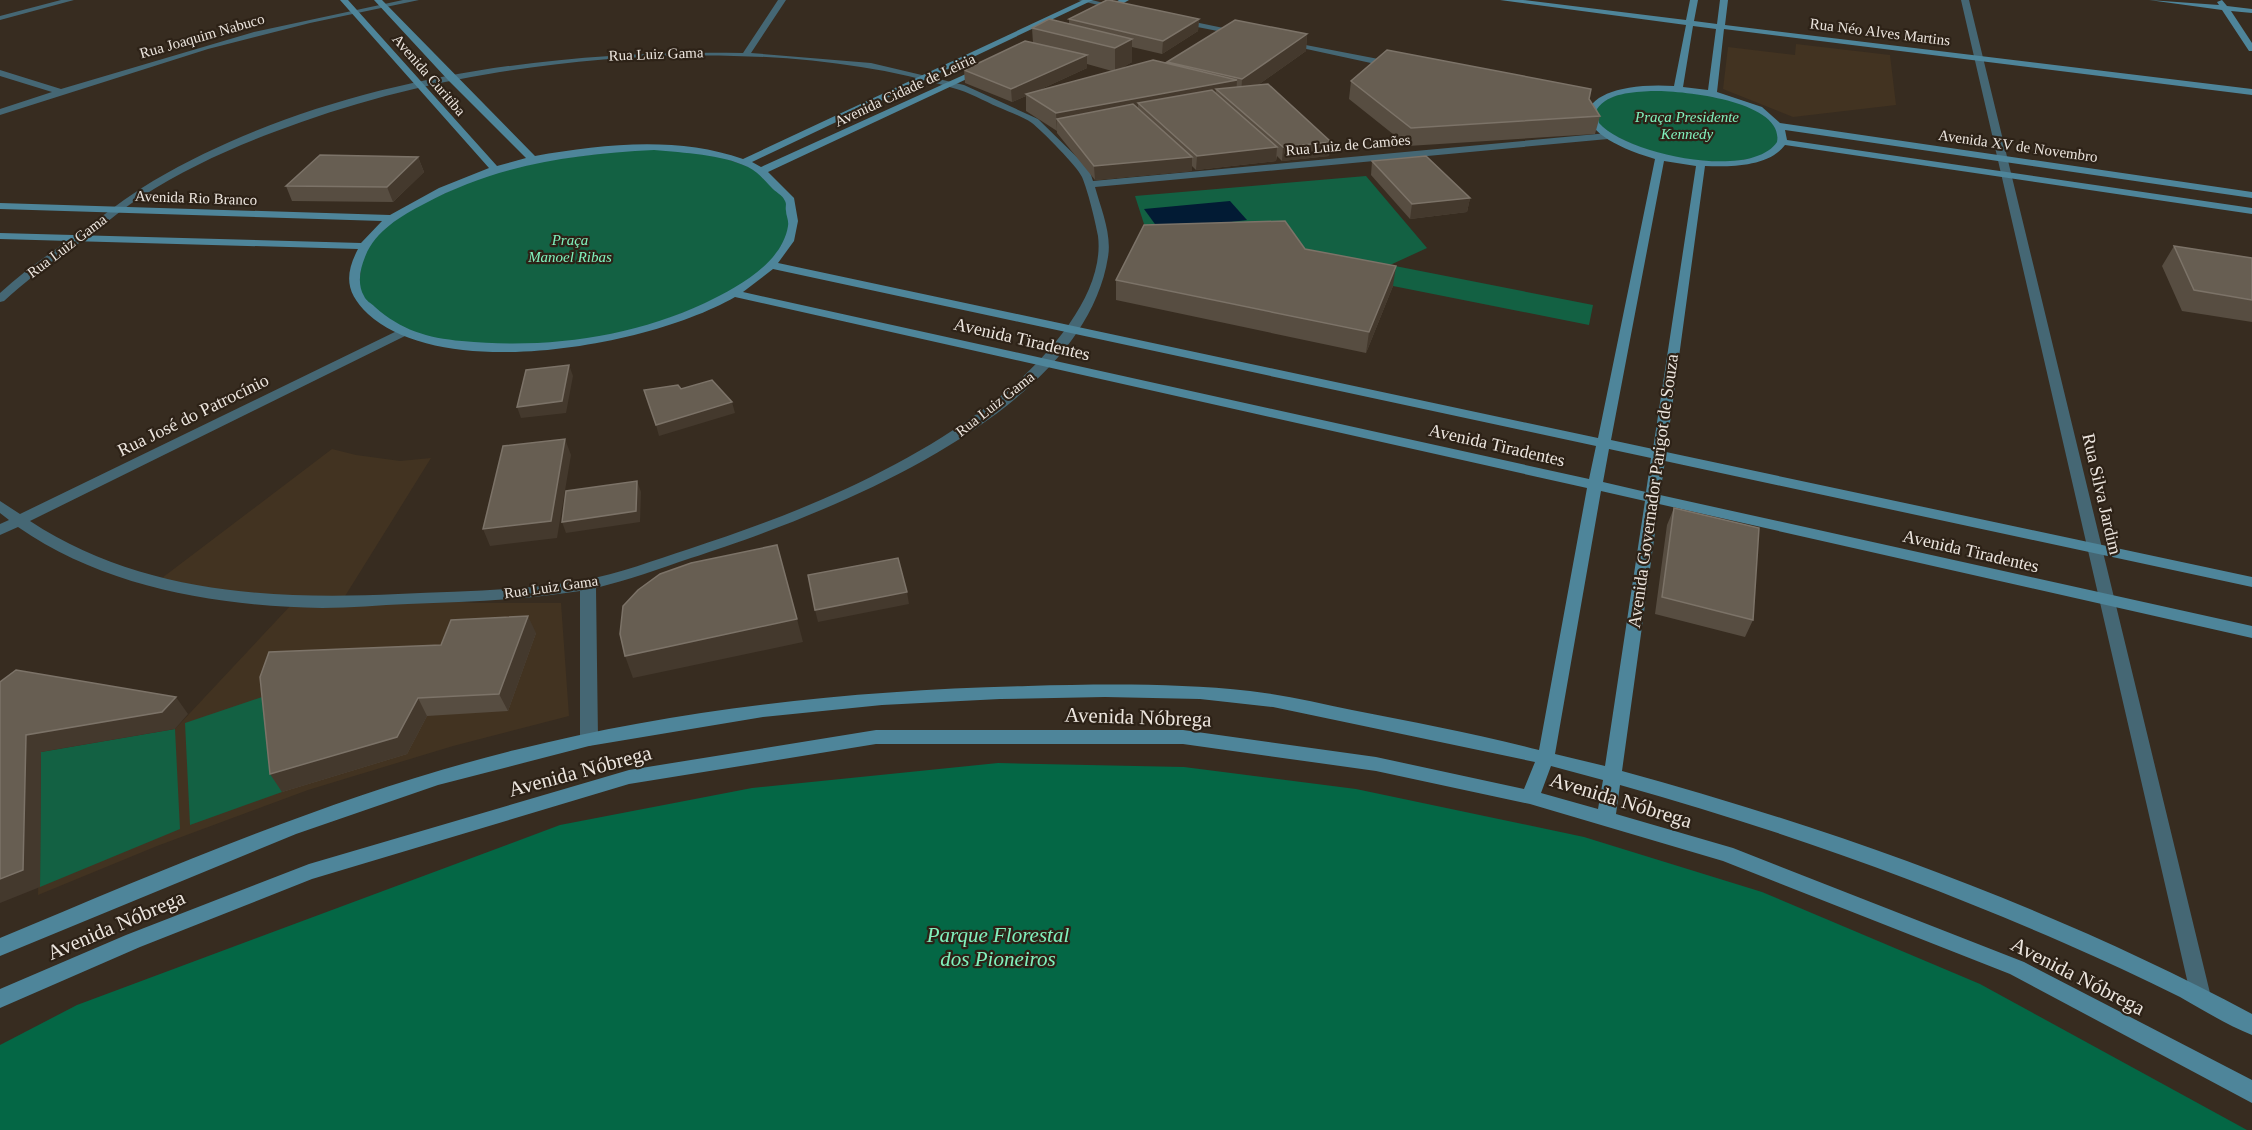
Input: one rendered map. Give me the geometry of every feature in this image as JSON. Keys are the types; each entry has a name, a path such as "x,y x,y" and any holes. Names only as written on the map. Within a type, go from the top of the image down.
{"main road":[{"name":"Avenida Curitiba","path":"344,0 494,168"},
{"name":"Avenida Cidade de Leiria","path":"742,163 1086,0"},
{"name":"Rua Néo Alves Martins","path":"1504,0 2252,92"},
{"path":"1678,89 1694,0"},
{"path":"1712,94 1724,0"},
{"path":"2153,0 2252,11"},
{"path":"2219,0 2252,49"},
{"name":"Avenida Curitiba","path":"381,3 451,78 533,160"},
{"path":"1090,17 1112,7 1124,5"},
{"path":"2236,27 2252,33"},
{"name":"Avenida Cidade de Leiria","path":"760,171 995,63"},
{"path":"1678,89 1712,94 1754,108 1779,126 1783,134 1782,142 1776,150 1747,161 1701,163 1660,157 1608,136 1592,120 1591,112 1594,105 1611,94 1625,91 1678,89"},
{"name":"Avenida XV de Novembro","path":"1779,126 2252,195"},
{"name":"Avenida XV de Novembro","path":"1782,142 2252,211"},
{"path":"654,147 712,154 742,163 760,171 790,200 793,225 786,245 770,265 734,293 695,312 631,333 560,346 490,349 428,341 401,333 383,323 358,297 354,266 363,246 391,218 440,189 494,168 590,150 654,147"},
{"path":"1530,797 1546,756 1594,485 1660,157"},
{"name":"Avenida Governador Parigot de Souza","path":"1605,819 1614,774 1651,498 1701,163"},
{"name":"Avenida Rio Branco","path":"0,206 391,218"},
{"path":"0,236 363,246"},
{"name":"Avenida Tiradentes","path":"770,265 2252,582"},
{"name":"Avenida Tiradentes","path":"734,293 2252,632"},
{"name":"Avenida Nóbrega","path":"0,947 238,848 366,802 496,762 589,739 725,717 832,703 989,692 1123,690 1247,697 1388,722 1546,756 1614,774 1742,813 1889,864 2046,925 2202,997 2252,1024"},
{"name":"Avenida Nóbrega","path":"0,999 133,940 332,865 628,777 876,737 1183,737 1376,764 1530,797 1726,854 2017,968 2252,1092"}],"street":[{"path":"0,18 70,0"},
{"name":"Rua Joaquim Nabuco","path":"0,112 59,91 189,52 381,3 415,0"},
{"path":"747,53 782,0"},
{"path":"1086,0 1112,7"},
{"name":"Rua Silva Jardim","path":"1965,0 2202,997"},
{"path":"1169,18 1249,35"},
{"path":"1284,42 1399,65"},
{"name":"Rua Luiz Gama","path":"0,299 48,258 142,191 189,166 260,134 319,113 418,85 533,64 620,55 747,53 803,57 925,77 952,84 984,95 1011,108 1046,131 1082,166 1099,199 1104,218 1104,251 1101,270 1091,296 1071,329 1047,363 1031,379 965,429 914,462 865,488 812,511 742,537 588,585 484,596 424,599 314,602 239,597 142,578 85,559 19,521 0,506"},
{"path":"0,73 59,91"},
{"path":"1583,103 1594,105"},
{"name":"Rua Luiz de Camões","path":"1091,184 1608,136"},
{"name":"Rua José do Patrocínio","path":"0,530 401,333"},
{"path":"588,585 589,739"}],"shaded area":[{"path":"1796,44 1890,55 1896,105 1793,117 1723,89 1728,47 1795,55"},
{"path":"332,449 400,461 431,458 342,601 314,602 158,581"},
{"path":"437,600 475,603 561,603 569,716 453,746 308,790 157,846 38,895 41,752 175,729 292,604"}],"green space":[{"name":"Praça Presidente Kennedy","path":"1678,89 1741,102 1773,120 1782,142 1764,156 1726,163 1660,157 1598,128 1594,105 1625,91"},
{"name":"Praça Manoel Ribas","path":"654,147 712,154 761,171 790,200 793,225 770,265 734,293 631,333 560,346 490,349 401,333 358,297 363,246 391,218 506,165"},
{"path":"1366,176 1427,248 1390,265 1593,305 1589,325 1393,286 1144,244 1144,224 1135,196"},
{"path":"271,694 282,792 190,825 185,723"},
{"path":"175,729 180,829 40,887 41,752"},
{"name":"Parque Florestal dos Pioneiros","path":"998,763 1184,767 1356,789 1584,837 1762,892 1980,984 2247,1130 0,1130 0,1045 77,1005 560,825 752,788"}],"water":[{"path":"1230,201 1247,220 1160,231 1144,209"}],"building":[{"path":"1107,0 1199,19 1163,41 1069,19"},
{"path":"1049,19 1132,39 1115,48 1032,28"},
{"path":"1235,20 1307,34 1242,79 1167,62"},
{"path":"1025,41 1087,55 1011,89 964,70"},
{"path":"1387,50 1591,89 1589,99 1600,116 1411,128 1351,81"},
{"path":"1153,60 1237,80 1056,113 1026,94"},
{"path":"1268,84 1331,142 1283,147 1216,89"},
{"path":"1212,90 1277,147 1197,156 1138,103"},
{"path":"1133,104 1192,157 1094,166 1057,119"},
{"path":"320,155 418,157 387,187 286,186"},
{"path":"1426,156 1470,198 1412,204 1372,161"},
{"path":"1285,221 1305,249 1396,266 1369,332 1116,280 1144,225"},
{"path":"2174,246 2252,258 2252,300 2194,290"},
{"path":"569,365 562,401 517,407 526,370"},
{"path":"712,380 732,402 656,425 644,390 678,385 681,389"},
{"path":"565,439 551,521 483,529 503,446"},
{"path":"637,481 636,511 562,522 566,491"},
{"path":"1674,508 1759,528 1753,620 1662,597"},
{"path":"777,545 797,619 625,656 620,634 623,606 638,590 660,574 691,563"},
{"path":"898,558 907,592 815,610 808,575"},
{"path":"528,616 499,694 418,698 397,737 270,774 260,677 269,652 441,645 451,620"},
{"path":"16,670 176,697 162,712 26,735 23,870 0,879 0,682"}]}
